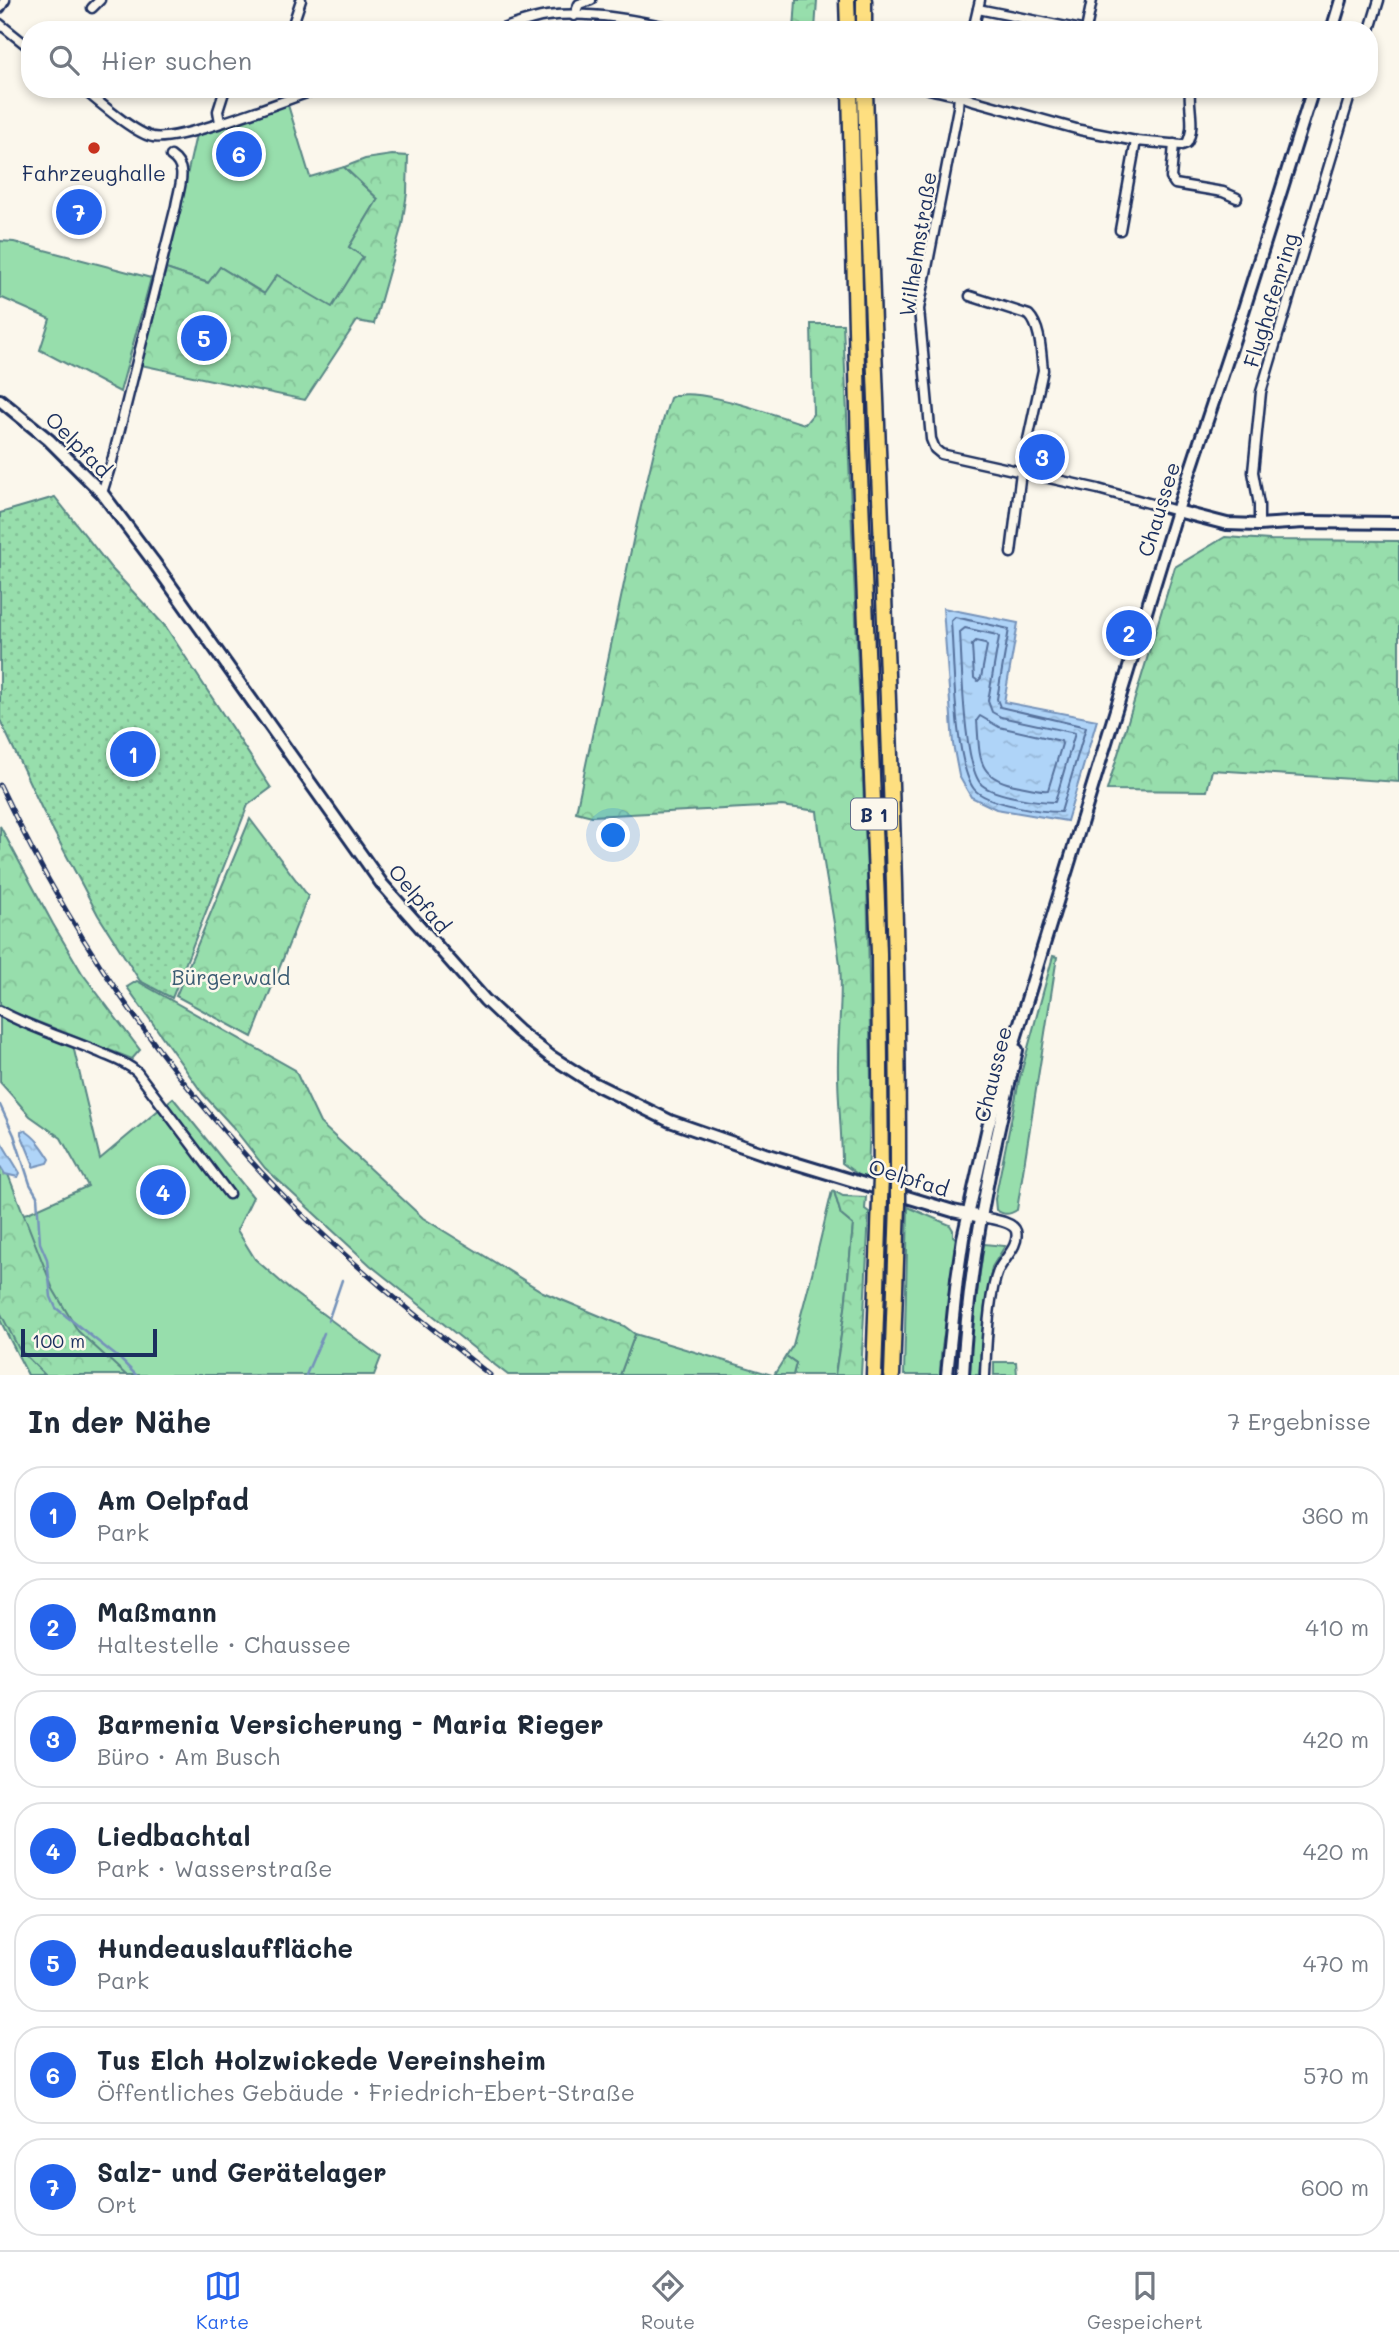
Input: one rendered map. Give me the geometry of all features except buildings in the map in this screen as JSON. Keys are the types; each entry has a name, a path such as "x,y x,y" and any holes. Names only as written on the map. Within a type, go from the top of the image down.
{"highway":[{"path":"847,0 848,21"},
{"path":"864,0 864,21"},
{"name":"B 1","path":"850,98 859,449 878,927 880,1199 874,1375"},
{"name":"B 1","path":"865,98 874,387 897,931 898,1204 892,1375"}],"main road":[{"path":"1335,21 1341,0"},
{"name":"Chaussee","path":"947,1375 957,1279 968,1213 991,1115 1177,511 1310,98"},
{"name":"Oelpfad","path":"0,400 50,439 102,494 382,884 485,1000 518,1031 550,1056 591,1082 670,1121 765,1154 953,1211 982,1217"},
{"path":"1177,511 1227,524 1399,523"},
{"name":"Chaussee","path":"963,1375 970,1283 998,1131 1046,941"}],"street":[{"path":"0,8 5,0"},
{"path":"92,8 100,0"},
{"path":"294,21 301,0"},
{"path":"574,16 575,0"},
{"path":"574,16 579,4 592,0"},
{"path":"1086,21 1092,0"},
{"path":"1373,21 1379,0"},
{"path":"979,4 1048,21"},
{"path":"530,21 548,16 632,21"},
{"path":"0,24 21,40"},
{"path":"95,98 138,130 155,137 191,132 291,98"},
{"path":"220,122 218,111 222,98"},
{"name":"Wilhelmstraße","path":"959,98 919,309 931,439 935,449 941,454 1098,489 1177,511"},
{"path":"969,98 1080,130 1136,141 1174,144 1185,144 1191,135 1189,98"},
{"name":"Flughafenring","path":"1259,525 1259,505 1253,472 1261,392 1349,98"},
{"path":"1119,230 1136,141"},
{"path":"1174,144 1171,178 1173,183 1181,187 1223,192 1237,198"},
{"path":"102,494 176,206 182,170 180,162 171,156"},
{"path":"970,296 1029,315 1035,324 1043,370 1021,472 1011,553"},
{"path":"0,1011 22,1023 130,1065 229,1194"},
{"path":"982,1217 1008,1224 1014,1227 1017,1233 1014,1244 999,1269 994,1287 985,1375"}],"green space":[{"path":"796,0 817,0 816,21 795,21"},
{"path":"288,105 310,177 344,167 378,199 349,247 364,257 332,308 277,275 265,294 220,267 209,283 166,269 196,135"},
{"path":"392,155 408,156 407,193 402,225 374,324 357,321 305,400 141,365 166,269 208,283 220,267 264,294 277,275 332,307 363,257 349,247 378,199 344,167 365,159"},
{"path":"0,241 14,242 151,278 120,392 40,350 50,319 0,297"},
{"path":"811,324 843,324 867,872 871,1084 868,1179 842,1163 838,1074 840,965 817,811 782,806 592,816 576,812 634,536 655,447 670,398 696,395 715,398 805,424 813,414"},
{"path":"55,497 111,568 166,627 271,788 248,805 172,998 140,981 98,915 42,809 0,720 0,513"},
{"path":"1225,537 1399,541 1399,782 1212,770 1207,791 1107,790 1175,567"},
{"name":"Bürgerwald","path":"250,819 308,896 252,1037 176,996"},
{"path":"0,826 82,973 140,1050 132,1059 15,1013 0,1004"},
{"path":"1053,956 1057,957 1017,1210 1004,1214 996,1210 995,1199 1019,1081"},
{"path":"137,981 295,1070 320,1123 423,1218 543,1292 624,1326 635,1334 620,1375 508,1375 370,1265 265,1168 203,1094 127,987"},
{"path":"0,999 69,1029 100,1159 173,1098 253,1197 237,1230 255,1259 289,1289 381,1357 374,1375 28,1375 0,1320 0,1207 6,1217 28,1213 88,1186 61,1138 30,1116 0,1082"},
{"path":"0,1154 53,1289 78,1331 126,1375 45,1375 19,1349 0,1312"},
{"path":"832,1191 841,1215 853,1225 835,1375 793,1375 796,1363 786,1356 793,1345"},
{"path":"834,1191 843,1196 866,1197 865,1209 869,1212 861,1375 835,1375 853,1225 841,1215"},
{"path":"908,1207 950,1225 953,1236 959,1241 940,1375 904,1375"},
{"path":"984,1244 1005,1246 992,1267 985,1305 979,1375 970,1375 972,1329"},
{"path":"635,1334 772,1375 620,1375"},
{"path":"786,1356 796,1363 793,1375 774,1375"},
{"path":"994,1362 1016,1362 1017,1375 994,1375"}],"water":[{"path":"943,608 1018,623 1004,702 1097,720 1067,821 996,809 971,797 959,776 953,744"},
{"path":"24,1130 42,1147 50,1159 48,1163 33,1167 21,1134"},
{"path":"0,1140 20,1173 18,1177 5,1174 0,1166"}],"waterway":[{"path":"0,1105 37,1196 40,1243 47,1259 51,1297 56,1308 136,1375"},
{"path":"328,1321 342,1280"},
{"path":"306,1375 324,1333"}],"railway":[{"path":"0,785 27,840 89,947 122,999 196,1097 236,1145 328,1239 408,1309 490,1375"}],"place":[{"name":"Fahrzeughalle","path":"94,148"},
{"name":"Tus Elch Holzwickede Vereinsheim","path":"239,154"},
{"name":"Salz- und Gerätelager","path":"79,212"},
{"name":"Hundeauslauffläche","path":"204,338"},
{"name":"Barmenia Versicherung - Maria Rieger","path":"1042,457"},
{"name":"Maßmann","path":"1129,633"},
{"name":"Am Oelpfad","path":"133,754"},
{"name":"Liedbachtal","path":"163,1192"}]}
